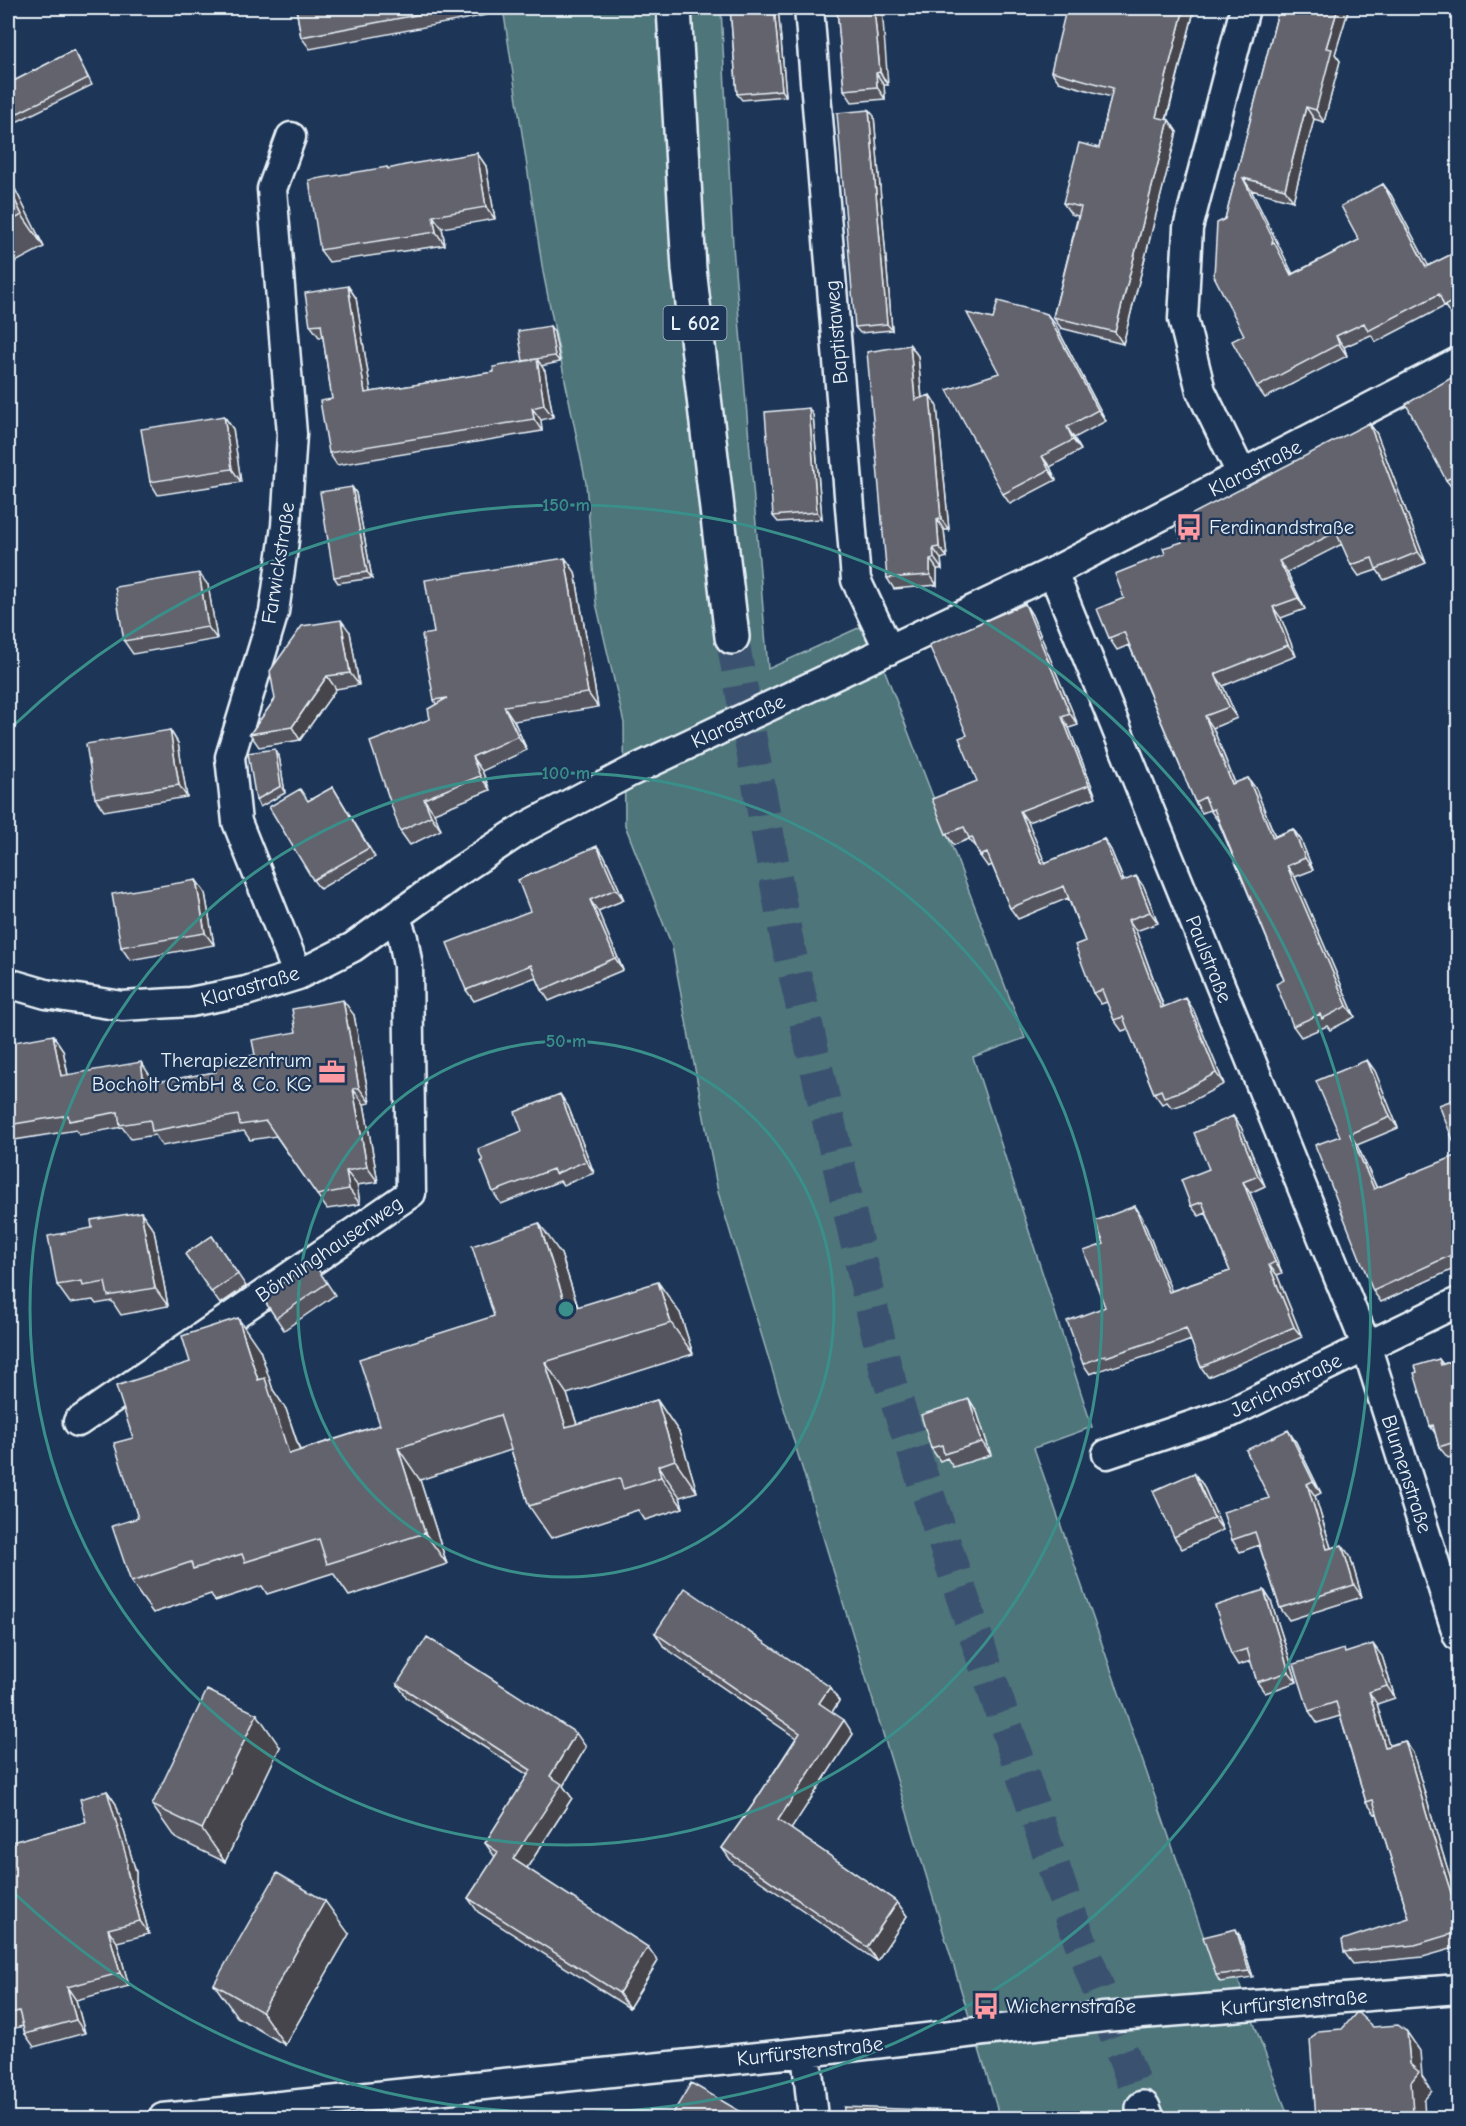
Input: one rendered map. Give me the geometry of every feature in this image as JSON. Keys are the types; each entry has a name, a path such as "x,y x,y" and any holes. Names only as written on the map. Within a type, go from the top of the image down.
{"main road":[{"name":"L 602","path":"674,8 689,269 732,637"}],"street":[{"name":"Baptistaweg","path":"808,8 856,580 890,650"},
{"path":"1242,475 1201,391 1183,319 1188,228 1245,8"},
{"name":"Farwickstraße","path":"291,137 272,189 292,434 286,526 274,612 230,757 237,822 298,975"},
{"name":"Klarastraße","path":"8,983 46,994 122,1006 190,1002 246,991 298,975 352,947 524,828 630,772 1053,572 1458,362"},
{"name":"Paulstraße","path":"1053,572 1366,1345"},
{"name":"Bönninghausenweg","path":"78,1422 411,1193 408,966 403,938 396,918"},
{"name":"Jerichostraße","path":"1107,1454 1232,1412 1458,1302"},
{"name":"Blumenstraße","path":"1366,1345 1458,1636"},
{"name":"Kurfürstenstraße","path":"162,2118 806,2052 1104,2017 1458,1989"},
{"path":"806,2052 813,2118"}],"green space":[{"path":"503,8 721,8 733,246 768,669 867,624 1025,1038 973,1057 1092,1427 1034,1448 1219,1981 1238,1980 1289,2118 1000,2118 718,1192 672,946 625,825 624,723 596,603 586,483 543,272"}],"building":[{"path":"296,8 453,8 301,37"},
{"path":"730,8 774,8 782,90 737,94"},
{"path":"837,8 874,8 880,72 876,73 877,87 844,90"},
{"path":"1083,8 1184,8 1156,117 1169,120 1115,332 1053,317 1081,207 1063,203 1079,143 1099,148 1113,88 1051,71 1066,10 1081,13"},
{"path":"1279,8 1338,8 1326,48 1332,49 1316,110 1306,107 1285,189 1243,178 1273,239 1272,243 1274,242 1291,275 1359,240 1341,206 1383,184 1426,267 1458,251 1458,299 1444,306 1439,294 1368,331 1364,323 1336,336 1339,344 1257,387 1232,341 1244,335 1214,276 1217,223 1225,219"},
{"path":"74,50 88,78 8,118 8,84"},
{"path":"869,110 887,324 855,327 837,113"},
{"path":"477,153 486,207 433,216 436,232 320,250 309,180"},
{"path":"8,186 22,215 8,223"},
{"path":"348,286 365,393 494,372 493,367 537,359 544,405 532,408 534,419 329,453 320,401 332,399 321,324 310,325 305,293"},
{"path":"998,301 1047,314 1098,410 1067,427 1073,440 1042,456 1049,470 1003,494 947,390 999,373 967,313 993,319"},
{"path":"550,326 555,356 523,361 518,331"},
{"path":"910,345 915,400 930,395 941,519 937,519 939,547 933,548 934,558 930,559 930,575 887,578 867,352"},
{"path":"1458,374 1458,474 1446,480 1406,404"},
{"path":"809,408 817,512 773,516 765,412"},
{"path":"224,416 232,469 150,482 141,429"},
{"path":"1369,423 1418,552 1376,569 1372,558 1351,565 1336,532 1279,561 1298,598 1273,607 1288,645 1215,674 1229,707 1205,716 1232,784 1248,778 1273,838 1293,829 1305,858 1287,866 1347,1006 1322,1019 1320,1014 1293,1026 1276,984 1284,980 1214,809 1210,810 1205,797 1195,802 1124,632 1109,638 1097,609 1124,598 1115,574 1165,554 1163,548 1182,542 1175,523"},
{"path":"352,487 367,572 334,577 320,492"},
{"path":"565,558 588,693 504,706 518,736 472,757 480,776 424,799 431,816 400,831 370,742 430,719 428,709 447,698 434,700 422,635 434,633 425,580"},
{"path":"199,573 208,627 124,641 115,587"},
{"path":"1025,604 1070,714 1062,717 1089,785 1020,811 1042,864 1104,839 1121,882 1136,876 1150,912 1128,920 1161,1008 1186,998 1216,1073 1182,1091 1164,1097 1161,1090 1154,1093 1123,1017 1114,1020 1102,990 1093,993 1075,945 1085,941 1064,886 1010,908 987,853 980,856 972,837 969,838 964,827 946,834 932,799 977,781 959,738 967,735 929,645"},
{"path":"341,620 350,673 327,676 292,727 250,734 275,699 270,671 302,626"},
{"path":"170,730 179,785 95,798 86,744"},
{"path":"275,749 281,786 256,800 248,753"},
{"path":"333,787 369,848 313,880 269,807 300,789 308,801"},
{"path":"597,846 616,889 590,900 615,958 542,990 531,965 466,990 447,943 530,911 518,880"},
{"path":"196,880 205,933 121,947 112,894"},
{"path":"343,1000 359,1088 353,1089 367,1167 346,1171 349,1189 317,1195 266,1121 240,1125 238,1115 152,1131 150,1120 120,1125 118,1112 69,1121 68,1115 8,1125 8,1068 13,1067 9,1043 53,1035 61,1076 141,1062 144,1084 216,1072 214,1062 255,1055 252,1040 296,1032 292,1009"},
{"path":"1367,1060 1390,1117 1350,1134 1374,1189 1458,1155 1458,1252 1373,1291 1315,1145 1340,1136 1316,1081"},
{"path":"560,1094 586,1161 555,1174 553,1169 493,1192 478,1149 522,1131 515,1112"},
{"path":"1458,1098 1458,1153 1439,1105"},
{"path":"1233,1116 1258,1176 1243,1182 1275,1262 1269,1265 1294,1327 1201,1367 1186,1328 1083,1364 1067,1321 1105,1307 1084,1251 1104,1244 1095,1221 1135,1206 1169,1292 1230,1271 1202,1202 1191,1206 1181,1180 1209,1169 1194,1133"},
{"path":"141,1212 155,1288 108,1296 105,1282 83,1286 82,1281 57,1285 48,1236 92,1228 91,1220"},
{"path":"539,1223 567,1310 658,1282 671,1323 545,1362 566,1427 657,1400 675,1460 658,1466 661,1477 623,1489 620,1478 529,1506 500,1415 398,1448 425,1533 327,1564 319,1539 245,1562 242,1554 193,1569 191,1562 131,1582 112,1526 138,1518 114,1443 133,1438 116,1386 190,1362 182,1336 238,1318 258,1380 265,1378 289,1454 380,1425 359,1359 494,1316 472,1246"},
{"path":"212,1236 238,1274 211,1292 185,1254"},
{"path":"313,1262 327,1283 276,1318 262,1297"},
{"path":"1439,1359 1441,1365 1458,1359 1458,1441 1439,1447 1433,1425 1430,1426 1414,1373 1417,1372 1415,1366"},
{"path":"969,1399 982,1442 944,1454 942,1445 931,1448 921,1415"},
{"path":"1288,1430 1313,1481 1307,1484 1327,1549 1342,1545 1354,1585 1280,1608 1255,1532 1232,1540 1223,1512 1269,1498 1246,1450"},
{"path":"1194,1473 1214,1518 1174,1537 1153,1491"},
{"path":"685,1588 830,1687 819,1703 844,1720 778,1820 897,1902 867,1947 722,1848 800,1733 655,1633"},
{"path":"1264,1590 1289,1672 1257,1682 1247,1649 1231,1654 1215,1606"},
{"path":"427,1637 576,1733 550,1776 562,1784 513,1859 648,1947 619,1993 468,1898 498,1852 485,1843 531,1770 397,1684"},
{"path":"1373,1644 1387,1686 1369,1692 1385,1747 1405,1741 1458,1915 1458,1932 1415,1945 1344,1952 1342,1940 1409,1918 1373,1800 1366,1802 1336,1702 1309,1711 1294,1664 1344,1649 1345,1653"},
{"path":"207,1690 257,1714 202,1829 152,1805"},
{"path":"107,1791 127,1859 127,1871 140,1921 108,1929 120,1973 67,1987 76,2020 25,2034 19,2011 8,2014 8,1843 86,1822 80,1799"},
{"path":"277,1873 325,1901 262,2012 214,1984"},
{"path":"1236,1929 1249,1971 1216,1975 1203,1937"},
{"path":"1357,2012 1373,2027 1398,2025 1407,2032 1410,2064 1419,2072 1411,2082 1413,2113 1409,2118 1316,2118 1310,2040 1318,2031 1342,2029"},
{"path":"691,2083 743,2113 739,2118 670,2118"},
{"path":"844,2107 986,2112 986,2118 843,2118"}],"tunnel":[{"path":"732,637 786,936 886,1370 1063,1895 1143,2108"}],"place":[{"name":"Ferdinandstraße","path":"1189,527"},
{"name":"Therapiezentrum Bocholt GmbH & Co. KG","path":"332,1072"},
{"name":"Wichernstraße","path":"986,2006"}]}
